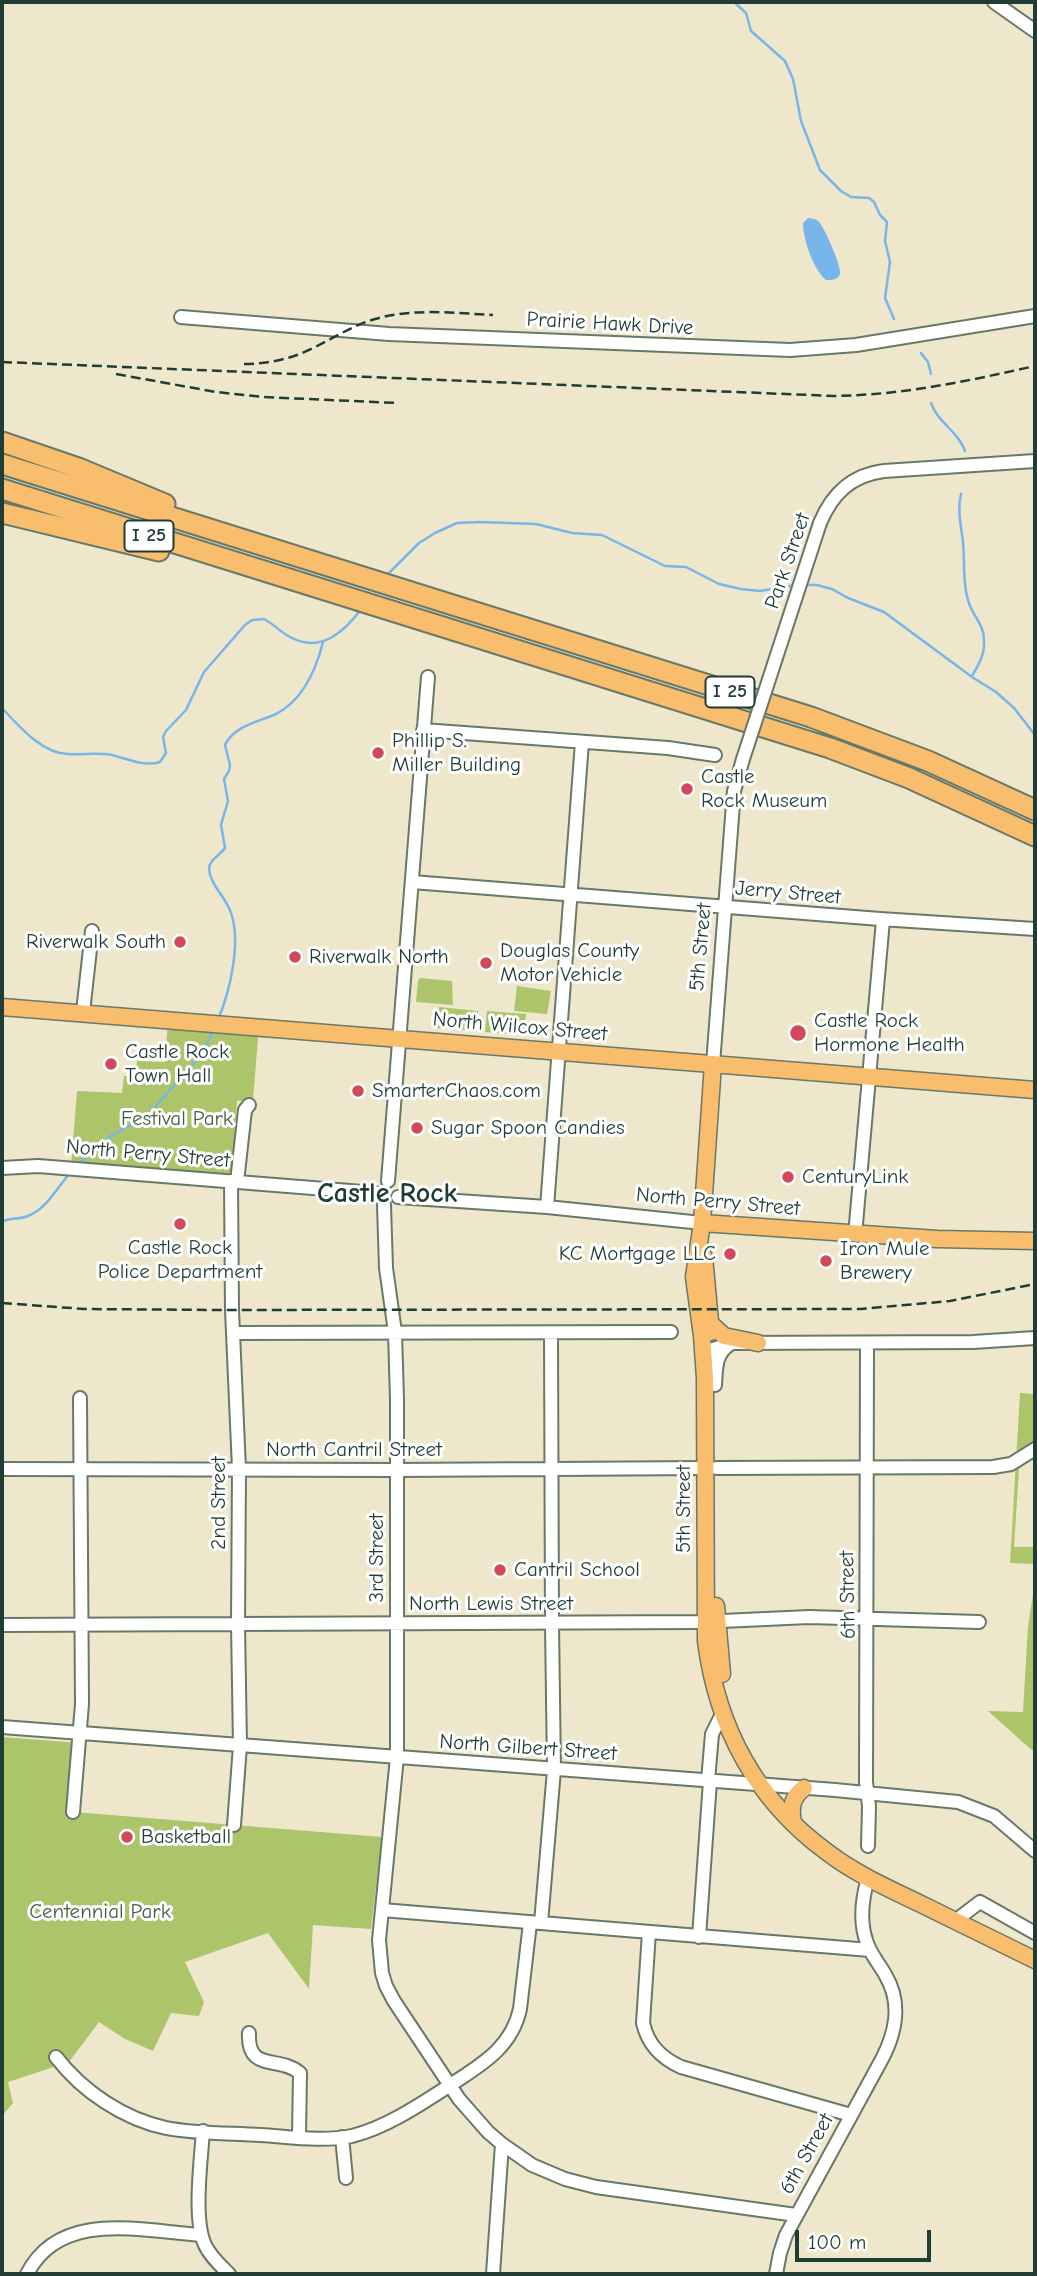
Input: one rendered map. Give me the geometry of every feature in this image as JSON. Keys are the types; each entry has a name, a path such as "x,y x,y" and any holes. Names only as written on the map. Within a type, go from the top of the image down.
{"highway":[{"path":"2,442 119,484 259,545"},
{"name":"I 25","path":"2,464 811,717 928,761 1035,810"},
{"name":"I 25","path":"2,489 830,748 909,778 988,812 1035,836"},
{"path":"2,513 297,582"},
{"path":"988,812 1035,843"}],"main road":[{"name":"North Wilcox Street","path":"2,1007 1035,1090"},
{"name":"5th Street","path":"710,1381 694,1277 702,1223 713,1064"},
{"name":"5th Street","path":"702,1223 713,1349 710,1381 709,1662 722,1714 739,1752 761,1785 793,1822 828,1853 868,1878 1035,1960"},
{"name":"North Perry Street","path":"702,1223 855,1235 1035,1241"},
{"path":"710,1323 724,1336 758,1343"},
{"name":"5th Street","path":"711,1622 728,1697 761,1785"},
{"path":"793,1822 794,1799 804,1788"}],"street":[{"path":"994,2 1035,31"},
{"name":"Prairie Hawk Drive","path":"181,317 389,334 790,350 856,345 1035,316"},
{"name":"Park Street","path":"743,759 820,523 830,502 842,489 856,479 874,472 1035,461"},
{"path":"388,1181 428,677"},
{"path":"424,730 668,748 715,755"},
{"path":"547,1207 582,742"},
{"name":"5th Street","path":"713,1064 734,791 743,759"},
{"name":"Jerry Street","path":"412,882 883,920 1035,929"},
{"path":"855,1235 883,920"},
{"path":"83,1012 92,931"},
{"name":"2nd Street","path":"234,1825 240,1746 234,1182 245,1110 249,1105"},
{"name":"North Perry Street","path":"2,1168 38,1166 375,1193"},
{"path":"388,1181 397,1187 398,1197 392,1204 384,1205 377,1201 375,1193 377,1186 388,1181"},
{"name":"North Perry Street","path":"398,1197 547,1207 702,1223"},
{"name":"3rd Street","path":"384,1205 386,1268 394,1332 397,1757 380,1948 386,1986 450,2085 478,2122 502,2144 532,2165 587,2185 796,2215"},
{"path":"234,1333 671,1332"},
{"path":"56,2057 87,2089 121,2111 166,2128 299,2137 342,2137 386,2123 491,2058 505,2044 519,2016 522,2000 535,1923 554,1770 551,1333"},
{"path":"713,1349 733,1343 973,1342 1035,1338"},
{"path":"710,1381 721,1352 733,1343"},
{"name":"6th Street","path":"867,1343 867,1846"},
{"path":"73,1812 80,1733 80,1398"},
{"name":"North Cantril Street","path":"2,1469 551,1470 993,1467 1011,1464 1035,1449"},
{"name":"North Lewis Street","path":"2,1625 552,1624 711,1622 809,1617 979,1622"},
{"path":"699,1937 712,1734 722,1714"},
{"name":"North Gilbert Street","path":"2,1727 958,1802 994,1816 1035,1852"},
{"name":"6th Street","path":"776,2274 782,2244 886,2050 896,2017 893,1991 870,1950 862,1921 868,1878"},
{"path":"956,1921 980,1902 1035,1933"},
{"path":"382,1910 870,1950"},
{"path":"649,1933 643,2023 647,2037 661,2055 681,2067 851,2115"},
{"path":"249,2033 249,2048 255,2056 293,2068 300,2073 299,2137"},
{"path":"203,2131 199,2216 201,2235 209,2252 229,2274"},
{"path":"342,2137 346,2178"},
{"path":"493,2274 502,2144"},
{"path":"27,2274 34,2262 58,2239 83,2231 110,2229 201,2235"}],"green space":[{"path":"420,978 452,981 453,1005 416,1002"},
{"path":"517,986 551,991 547,1014 514,1011"},
{"path":"439,1007 478,1011 477,1031 437,1028"},
{"path":"487,1011 526,1014 524,1035 485,1032"},
{"name":"Festival Park","path":"168,1019 259,1026 253,1100 237,1101 231,1181 71,1168 77,1091 122,1093 124,1076 135,1076 137,1061 165,1062"},
{"path":"1020,1393 1035,1394 1035,1441 1020,1453 1014,1547 1035,1547 1035,1564 1010,1563"},
{"path":"1035,1582 1035,1753 988,1711 1023,1712 1028,1626"},
{"name":"Centennial Park","path":"2,1737 80,1743 74,1812 382,1837 371,1929 313,1925 309,1989 268,1933 185,1962 204,2002 199,2016 171,2013 153,2051 125,2039 99,2022 69,2062 8,2082 13,2103 2,2116"}],"water":[{"path":"808,218 819,222 836,256 840,274 836,279 826,280 813,261 803,230 803,223"}],"waterway":[{"path":"734,2 746,13 751,31 785,61 793,79 801,121 820,170 851,197 869,198 887,222 885,241 890,262 885,298 894,319"},
{"path":"921,353 928,362 931,374"},
{"path":"931,403 965,451"},
{"path":"961,494 959,512 966,590 970,606 983,630 984,640 982,654 972,676"},
{"path":"387,575 419,543 435,533 457,523 480,522 536,524 572,533 602,535 665,566 686,567 719,584 741,589 760,591 796,585"},
{"path":"806,585 832,589 884,612 996,692 1014,708 1035,735"},
{"path":"2,708 31,737 58,753 107,754 142,763 160,762 166,753 163,737 166,731 186,710 204,672 245,625 252,620 264,619 292,638 313,643 340,632 362,608"},
{"path":"218,1020 227,994 235,949 233,920 209,869 213,860 225,848 221,825 228,801 224,779 230,765 225,745 240,729 276,714 294,701 312,673 323,642"},
{"path":"78,1165 112,1135 147,1116 203,1053 214,1029"},
{"path":"2,1222 35,1212 47,1203 71,1172"}],"railway":[{"path":"244,364 271,362 297,355 375,319 404,313 493,315"},
{"path":"2,362 834,396 910,390 1035,366"},
{"path":"116,374 216,392 263,397 398,403"},
{"path":"2,1303 84,1309 220,1310 860,1309 950,1301 1035,1284"}],"place":[{"name":"Phillip S. Miller Building","path":"378,753"},
{"name":"Castle Rock Museum","path":"687,789"},
{"name":"Riverwalk South","path":"180,942"},
{"name":"Riverwalk North","path":"295,957"},
{"name":"Douglas County Motor Vehicle","path":"486,963"},
{"name":"Castle Rock Hormone Health","path":"798,1033"},
{"name":"Castle Rock Town Hall","path":"111,1064"},
{"name":"SmarterChaos.com","path":"358,1091"},
{"name":"Sugar Spoon Candies","path":"417,1128"},
{"name":"CenturyLink","path":"788,1177"},
{"name":"Castle Rock Police Department","path":"180,1224"},
{"name":"KC Mortgage LLC","path":"730,1254"},
{"name":"Iron Mule Brewery","path":"826,1261"},
{"name":"Cantril School","path":"500,1570"},
{"name":"Basketball","path":"127,1837"}],"district":[{"name":"Castle Rock","path":"387,1194"}]}
